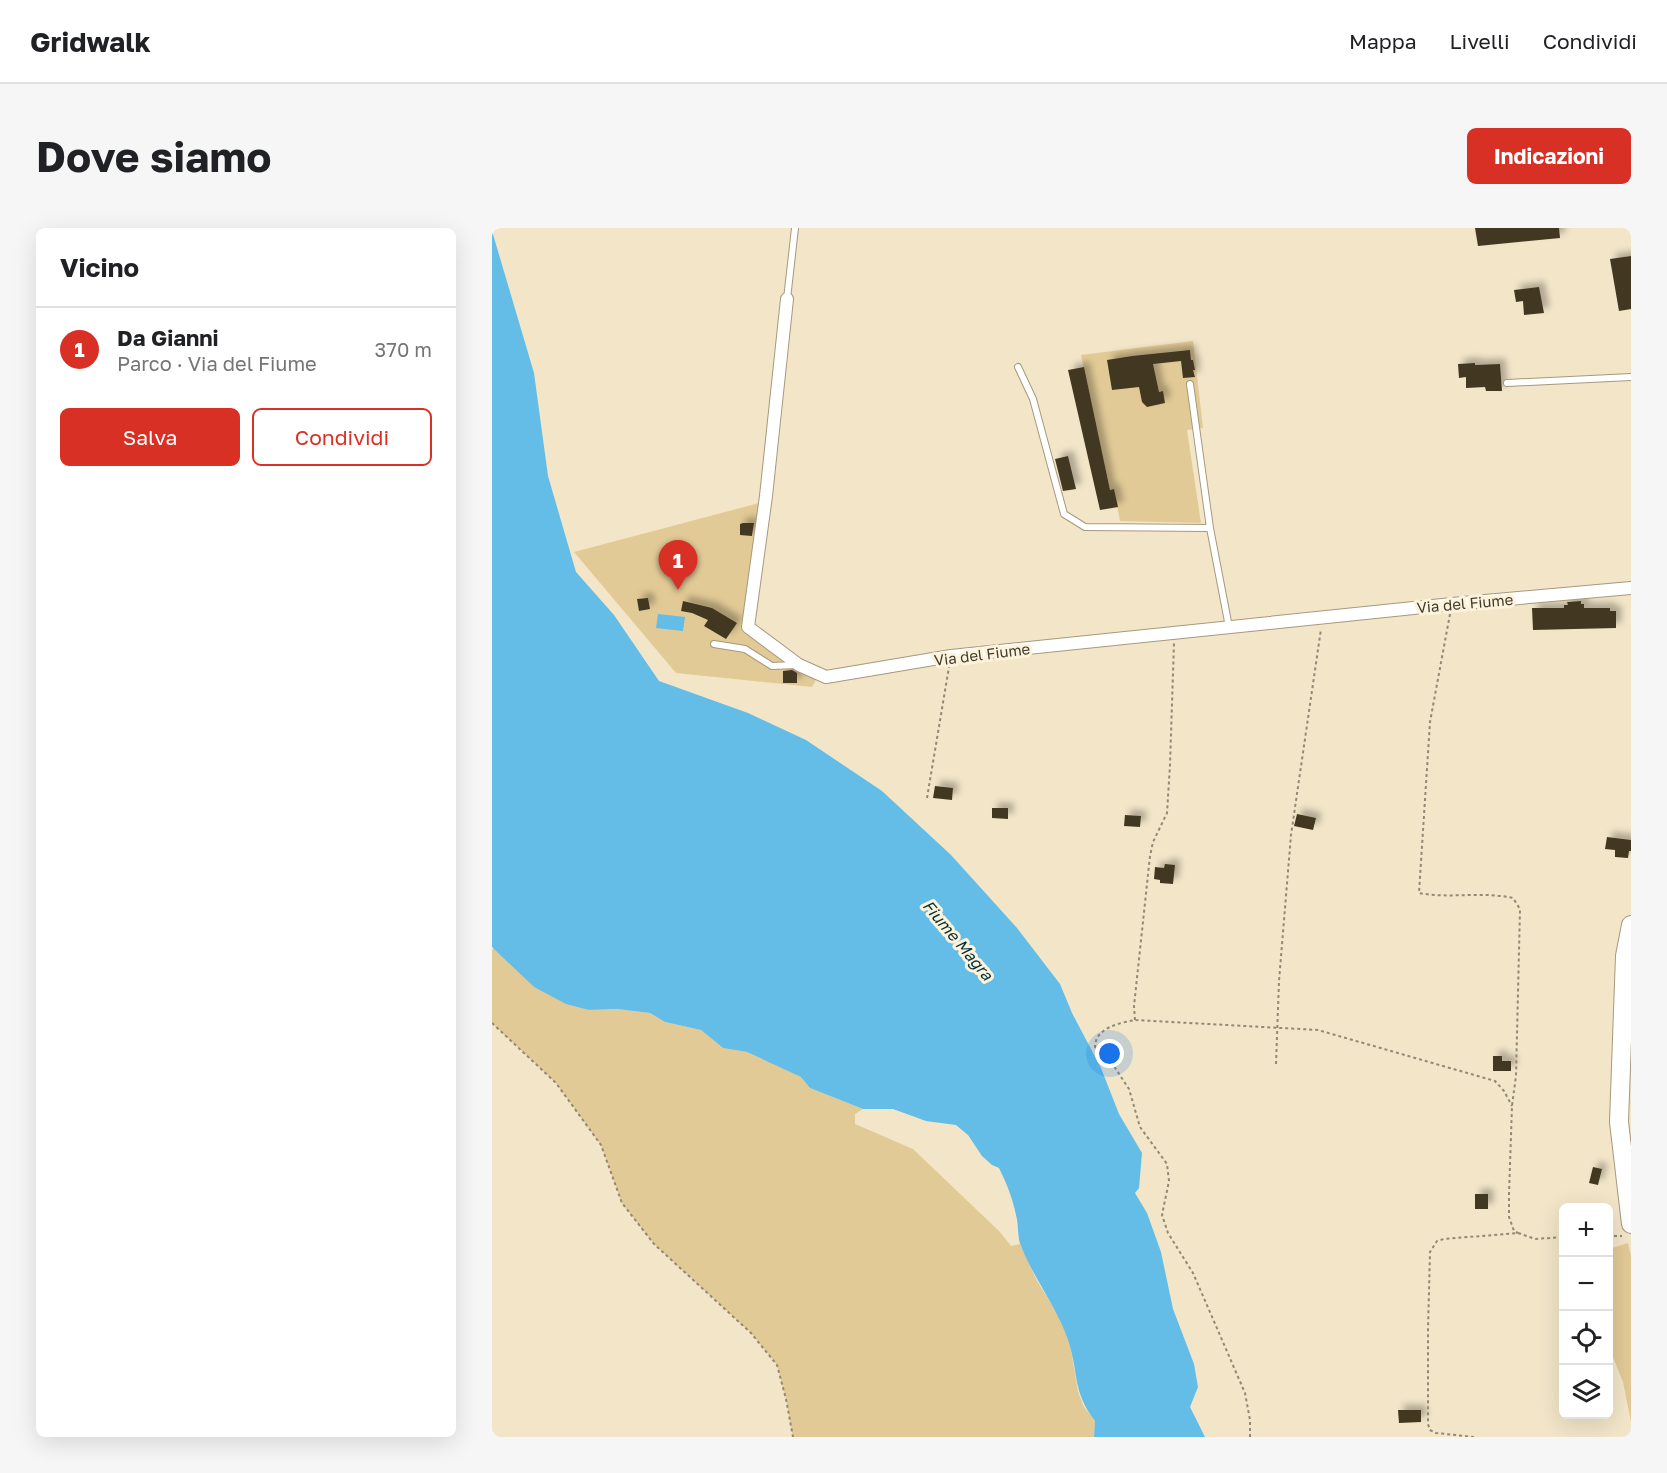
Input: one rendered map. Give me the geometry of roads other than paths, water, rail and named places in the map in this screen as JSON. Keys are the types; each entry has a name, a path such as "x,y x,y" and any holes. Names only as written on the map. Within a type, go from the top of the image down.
{"main road":[{"path":"1631,925 1625,956 1619,1122 1631,1224"}],"street":[{"name":"Via del Fiume","path":"787,298 766,496 748,627 799,665 825,677 951,656 1452,604 1631,588"}],"lane":[{"name":"Via del Fiume","path":"787,298 795,228"},
{"path":"1018,368 1033,399 1064,514 1085,527 1210,528"},
{"path":"1507,383 1631,377"},
{"path":"1190,384 1210,528 1229,627"},
{"path":"714,644 745,650 772,666 799,665"}],"water":[{"name":"Fiume Magra","path":"492,231 534,373 548,476 576,572 614,615 659,681 748,713 806,740 882,791 951,855 1017,928 1060,984 1072,1013 1101,1068 1119,1114 1142,1153 1139,1188 1135,1193 1147,1213 1161,1252 1173,1309 1194,1364 1198,1387 1190,1407 1205,1437 1094,1437 1095,1421 1079,1391 1068,1340 1021,1246 1015,1209 1004,1179 999,1168 982,1156 968,1135 956,1125 926,1121 893,1109 863,1109 810,1088 801,1077 747,1052 723,1048 701,1030 665,1022 650,1013 617,1009 589,1010 566,1004 534,987 492,947"},
{"path":"658,614 685,617 683,631 656,628"}],"place":[{"name":"Da Gianni","path":"678,590"}]}
